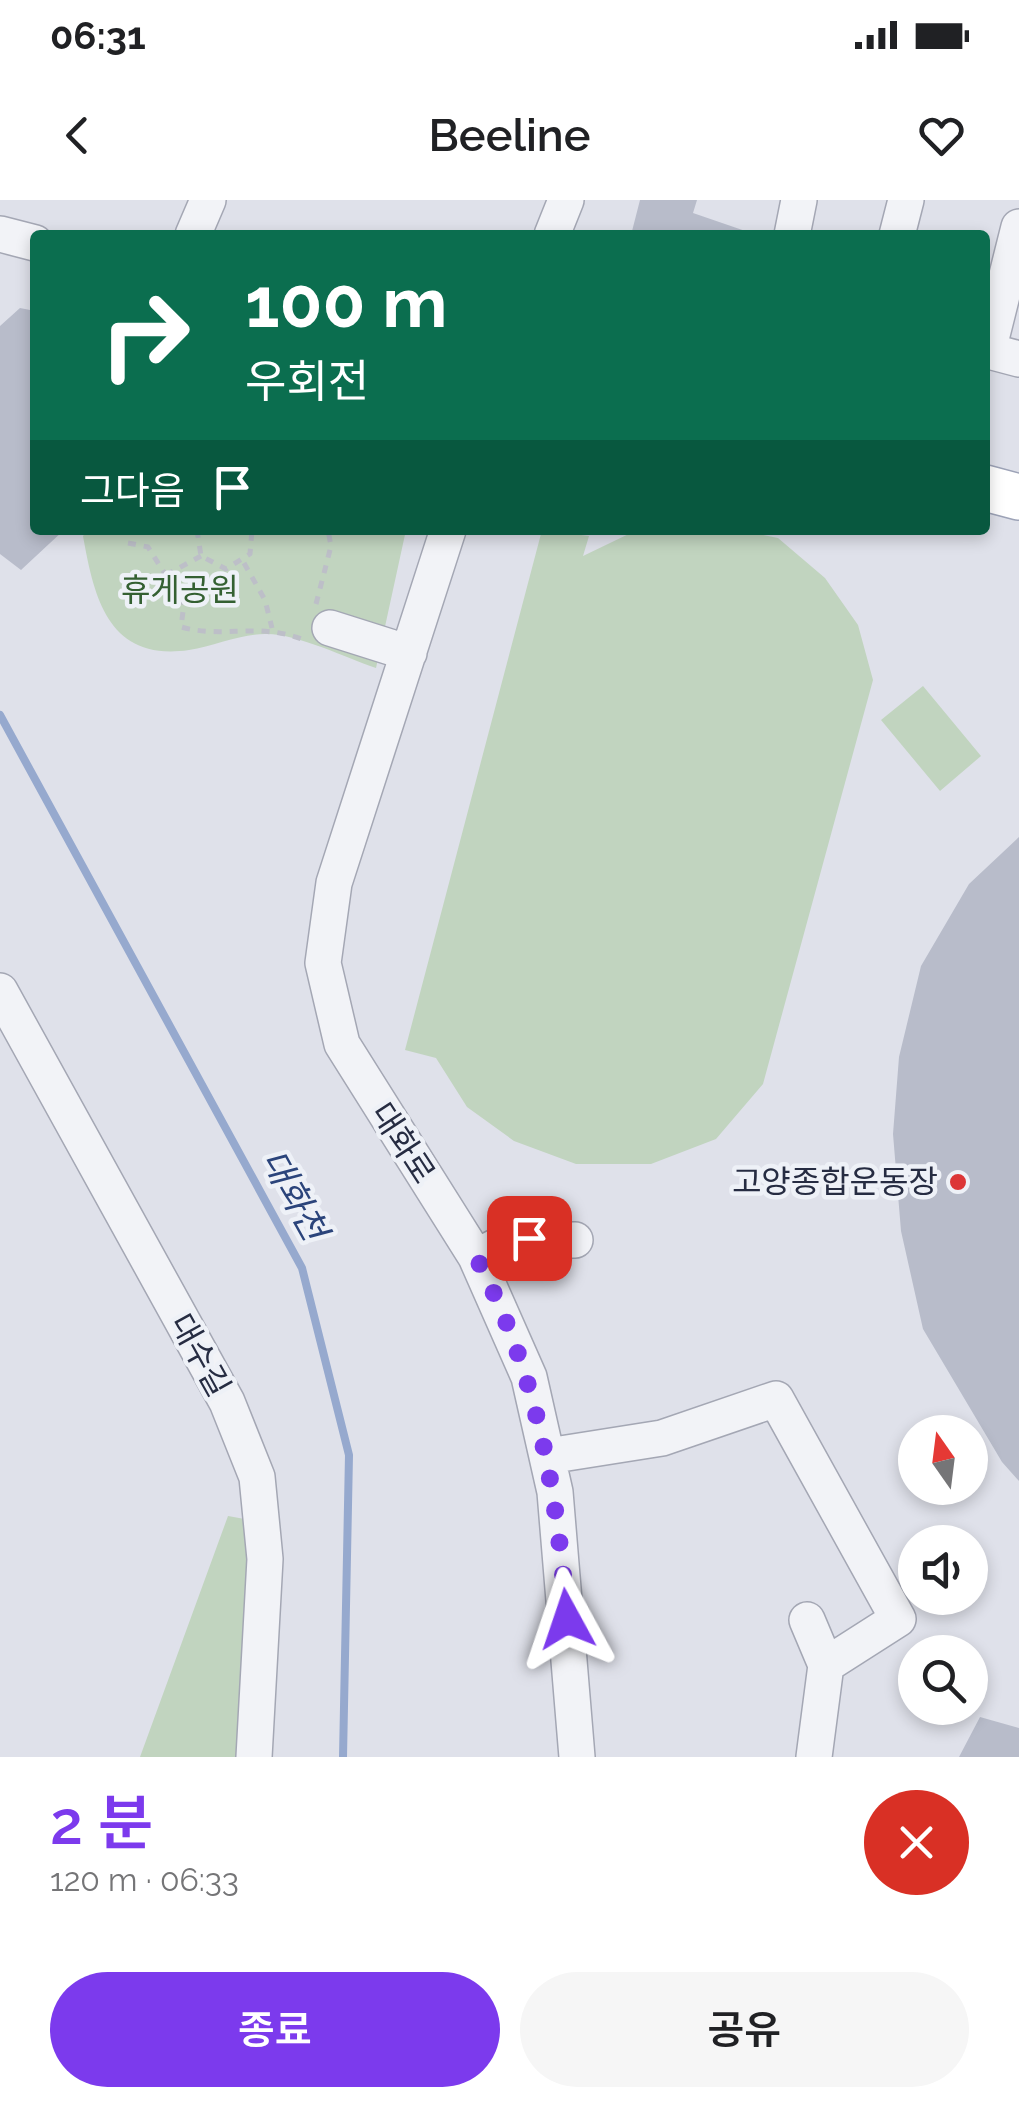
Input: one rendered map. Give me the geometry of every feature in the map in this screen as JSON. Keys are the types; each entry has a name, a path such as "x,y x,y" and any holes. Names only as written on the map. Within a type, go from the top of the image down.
{"main road":[{"path":"990,489 1019,497"}],"street":[{"path":"195,230 208,200"},
{"path":"554,230 566,200"},
{"path":"793,230 798,200"},
{"path":"898,230 906,200"},
{"path":"997,353 1019,228"},
{"path":"0,234 30,242"},
{"name":"대화로","path":"446,535 328,906 323,948 326,990 338,1033 360,1075 476,1257 529,1377 548,1456 560,1535 578,1757"},
{"path":"312,629 409,653"},
{"name":"대수길","path":"0,991 227,1402 257,1476 264,1559 254,1757"},
{"path":"476,1257 506,1241 575,1240"},
{"path":"548,1456 662,1438 776,1399 898,1619 826,1665"},
{"path":"807,1620 826,1665 814,1757"}],"path":[{"path":"198,535 200,556 216,568 244,562"},
{"path":"244,562 253,545 252,535"},
{"path":"128,542 148,548 166,575 184,604 181,627 201,632 312,629 331,546 329,535"},
{"path":"166,575 200,556"},
{"path":"244,562 266,600 272,628"}],"green space":[{"name":"휴게공원","path":"405,535 376,668 277,635 246,636 189,650 162,651 140,646 123,635 100,602 83,536"},
{"path":"541,535 589,536 583,556 627,535 778,538 825,578 858,625 873,680 763,1084 716,1139 651,1164 576,1164 514,1141 467,1107 436,1058 405,1050"},
{"path":"923,686 981,756 940,791 881,720"},
{"path":"228,1516 250,1520 237,1757 140,1757"}],"building":[{"path":"640,200 697,200 693,213 742,230 632,230"},
{"path":"20,308 30,310 30,535 59,535 21,570 0,554 0,326"},
{"name":"고양종합운동장","path":"1019,837 1019,1481 988,1438 988,1415 974,1415 923,1329 901,1231 893,1134 899,1057 921,966 969,884"},
{"path":"988,1719 1019,1728 1019,1757 959,1757 976,1725 988,1725"}],"waterway":[{"name":"대화천","path":"0,715 302,1268 349,1455 343,1757"}],"place":[{"name":"고양종합운동장","path":"958,1182"}],"route":[{"path":"529,1238 506,1241 476,1257 529,1377 543,1431 555,1492 567,1619"}]}
